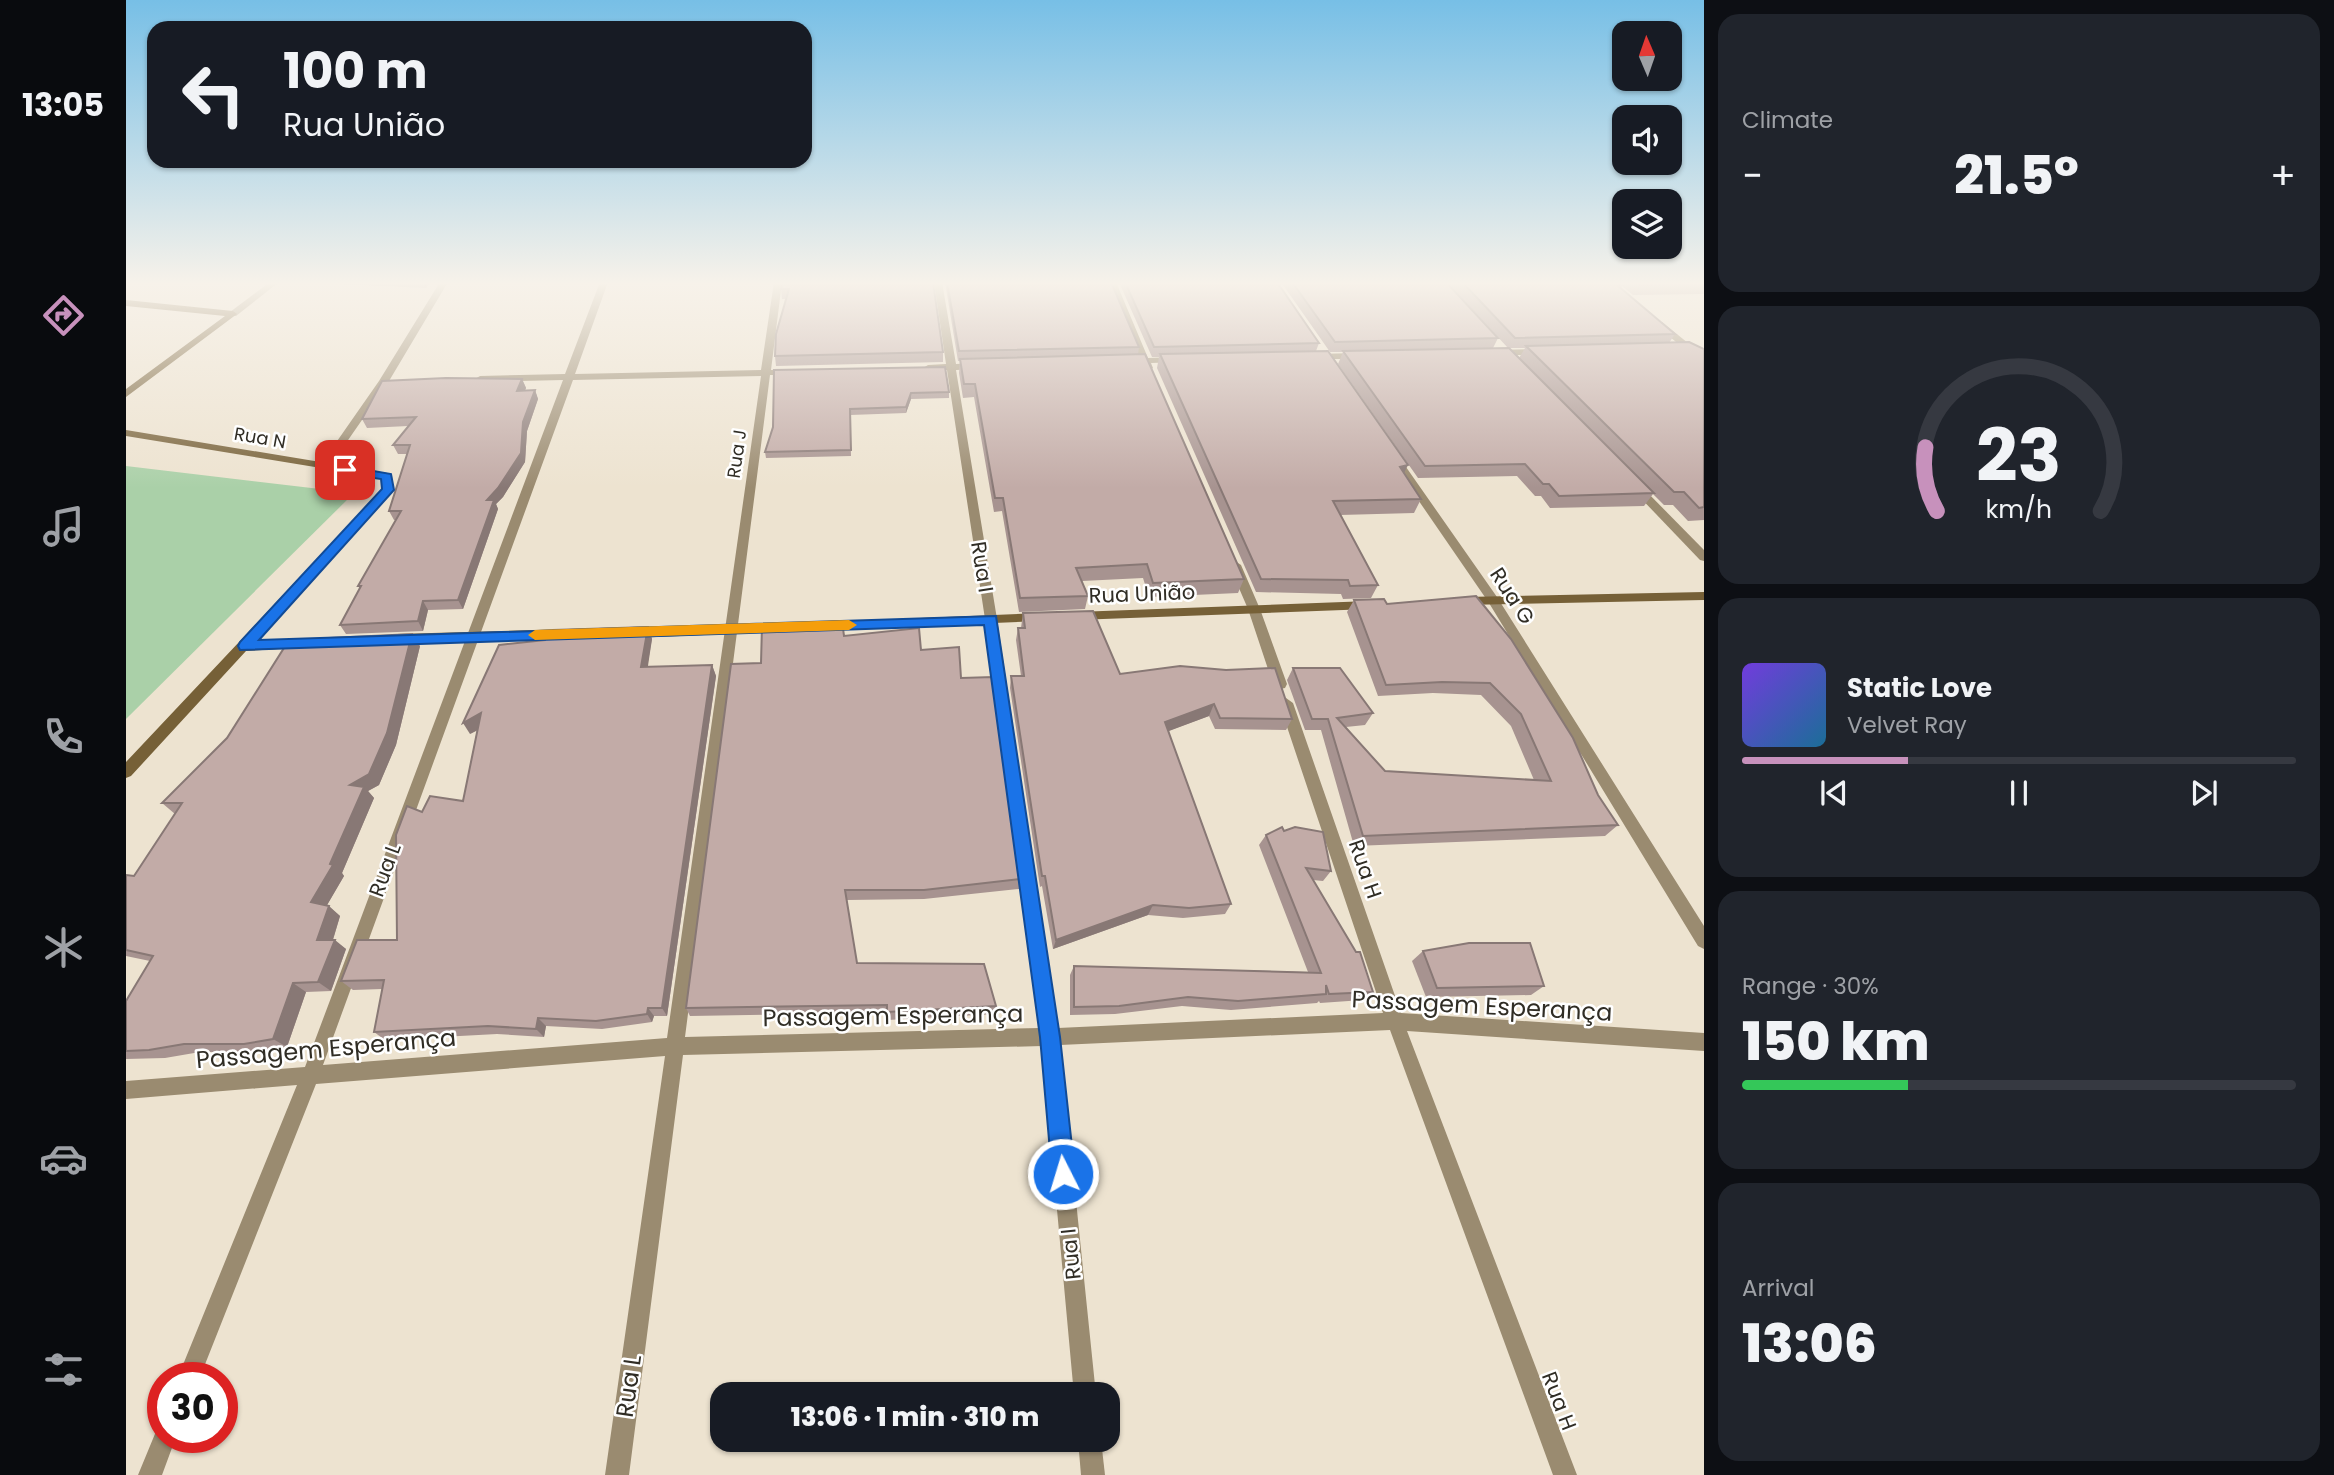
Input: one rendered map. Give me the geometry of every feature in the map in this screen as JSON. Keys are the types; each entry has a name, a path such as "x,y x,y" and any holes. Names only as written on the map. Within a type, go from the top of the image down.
{"main road":[{"path":"126,394 184,351"},
{"name":"Rua N","path":"126,433 388,478 388,490 246,646"},
{"path":"1453,602 1704,596"},
{"name":"Rua União","path":"622,633 731,631 1387,604"},
{"path":"381,640 581,634"},
{"path":"126,772 246,646 329,642"}],"street":[{"path":"324,467 402,351"},
{"name":"Rua L","path":"195,1362 311,1074 576,351"},
{"name":"Rua J","path":"731,631 768,351"},
{"name":"Rua I","path":"949,351 991,619 1050,1037 1084,1382"},
{"path":"1140,351 1155,385"},
{"path":"1477,354 1558,352"},
{"path":"1505,353 1514,363"},
{"path":"1297,358 1366,356"},
{"path":"1117,361 1186,360"},
{"path":"912,368 993,366"},
{"path":"475,379 805,372"},
{"path":"384,381 397,380"},
{"name":"Rua G","path":"1386,446 1493,600 1704,941"},
{"path":"1628,479 1704,557"},
{"name":"Rua H","path":"1227,547 1254,609 1395,1021 1565,1475"},
{"name":"Rua L","path":"617,1475 731,631"},
{"name":"Passagem Esperança","path":"126,1090 676,1046 1050,1037 1395,1021 1704,1042"},
{"path":"1091,1452 1093,1475"},
{"path":"150,1475 159,1453"}],"green space":[{"path":"126,466 354,493 126,719"}],"building":[{"path":"775,351 943,352 775,356"},
{"path":"1328,351 1408,465 1400,467 1421,499 1333,501 1378,585 1350,586 1348,580 1261,579 1160,354"},
{"path":"1343,351 1512,351 1654,493 1559,496 1549,484 1543,484 1525,464 1425,466"},
{"path":"1531,351 1704,351 1704,507 1699,508 1684,492 1674,492"},
{"path":"1145,354 1244,579 1153,583 1147,564 1076,568 1088,596 1020,598 1003,498 995,498 975,384 964,384 960,359"},
{"path":"945,367 949,392 911,393 906,407 850,409 851,450 765,452 773,427 774,370"},
{"path":"522,379 517,391 535,390 523,422 521,453 487,500 494,500 458,600 423,601 418,621 340,625 361,586 358,586 401,511 389,511 410,445 393,445 416,417 362,419 382,381"},
{"path":"1476,596 1511,639 1573,738 1598,795 1618,825 1363,836 1328,719 1312,719 1293,668 1340,668 1373,713 1337,718 1385,771 1551,781 1521,714 1490,683 1386,685 1354,600 1384,599 1387,604"},
{"path":"1093,611 1120,674 1180,666 1226,670 1275,668 1292,719 1220,718 1214,704 1165,722 1231,904 1189,908 1153,905 1056,940 1045,876 1042,876 1011,676 1024,676 1018,628 1025,628 1023,613"},
{"path":"842,621 844,636 919,628 921,650 959,647 961,678 993,677 1021,879 924,890 845,890 857,963 984,964 996,1006 887,1012 887,1005 686,1008 731,664 761,663 762,626"},
{"path":"648,627 641,667 712,665 662,1008 648,1008 647,1014 596,1021 538,1018 536,1029 488,1026 374,1032 384,980 341,981 357,940 397,940 396,835 407,806 422,812 430,796 463,801 481,713 463,723 499,645 545,640 553,630"},
{"path":"412,634 387,733 369,774 350,785 364,787 330,864 333,865 311,902 329,906 317,940 335,940 318,982 293,983 273,1039 244,1044 184,1044 126,1051 126,1001 153,956 126,950 126,875 134,876 182,803 162,803 227,738 284,648 329,638"},
{"path":"1282,827 1284,831 1295,827 1323,832 1331,871 1306,868 1356,952 1360,952 1373,992 1329,994 1326,985 1326,994 1238,1001 1188,997 1119,1006 1074,1007 1074,966 1321,973 1266,835"},
{"path":"1469,943 1530,943 1544,986 1437,988 1423,951"}],"slow traffic":[{"path":"535,635 731,631 849,625"}],"route":[{"path":"345,470 387,476 388,490 246,646 471,636 731,631 991,619 1050,1037 1063,1174"}]}
